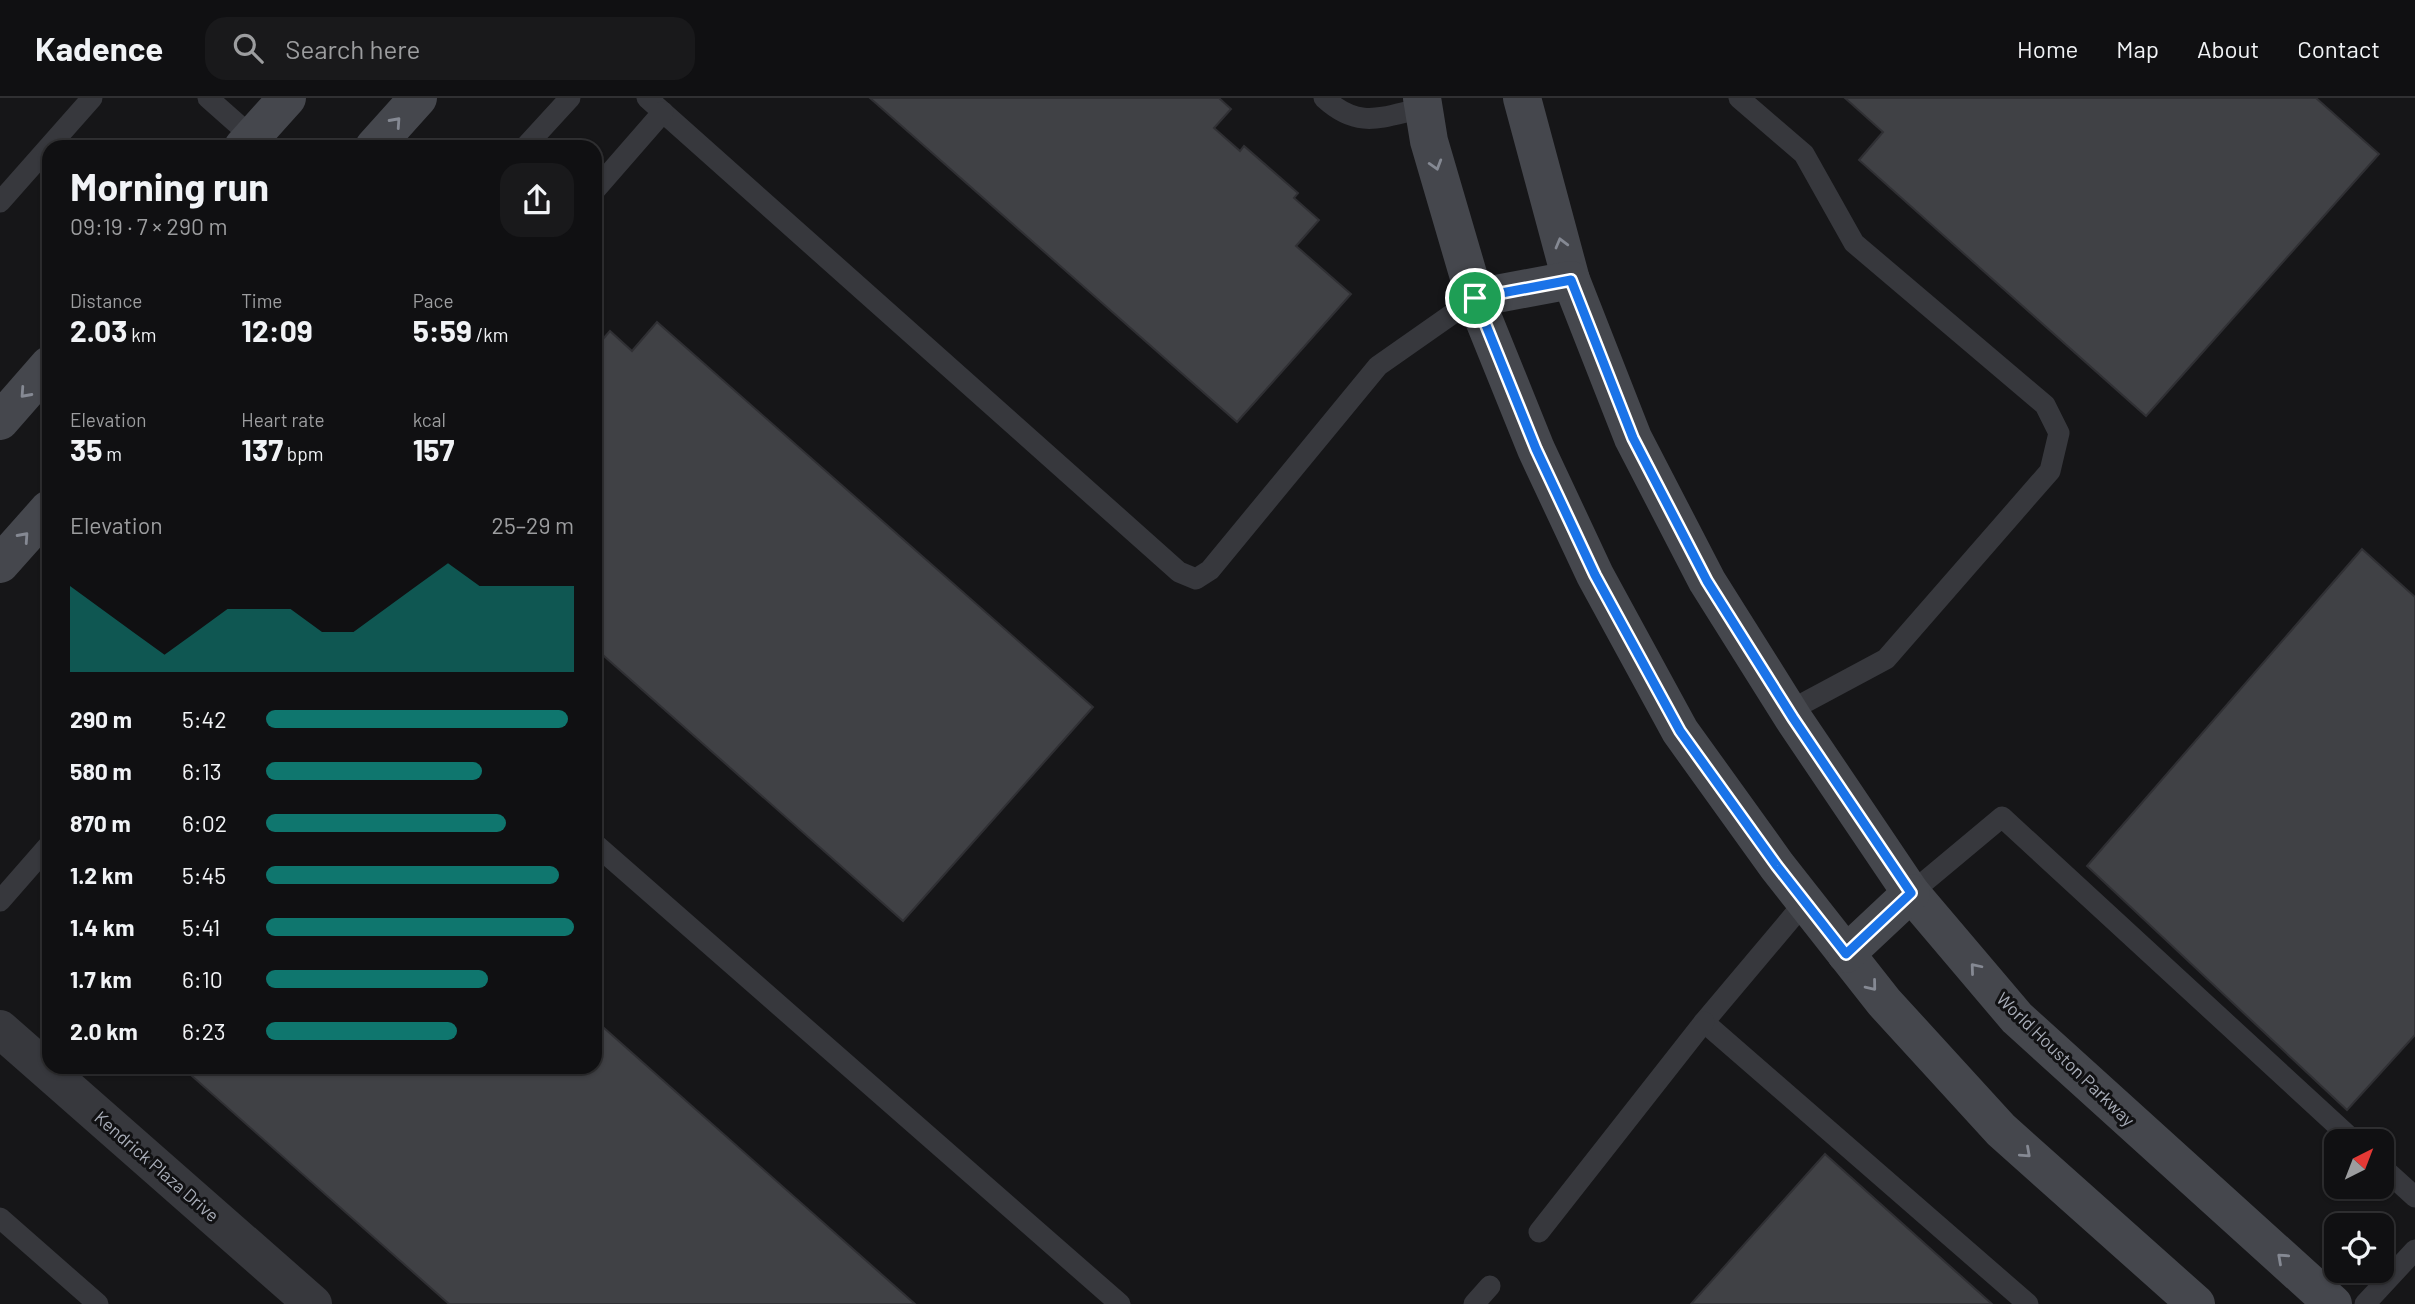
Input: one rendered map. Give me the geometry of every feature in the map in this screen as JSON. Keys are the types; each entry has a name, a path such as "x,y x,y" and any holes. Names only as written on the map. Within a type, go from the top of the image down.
{"street":[{"path":"250,140 287,98"},
{"path":"380,140 418,98"},
{"name":"World Houston Parkway","path":"1522,98 1571,280 1633,438 1707,581 1789,711 1911,893 2017,1018 2333,1304"},
{"path":"1423,103 1429,141 1475,298 1536,449 1595,575 1688,742 1805,902 1884,1002 2001,1130 2196,1304"},
{"path":"1475,298 1571,280"},
{"path":"0,421 42,373"},
{"path":"0,564 42,517"},
{"path":"1846,954 1911,893"},
{"name":"Kendrick Plaza Drive","path":"0,1028 42,1065"},
{"name":"Kendrick Plaza Drive","path":"52,1074 313,1304"}],"lane":[{"path":"55,140 92,98"},
{"path":"208,98 246,140"},
{"path":"531,140 570,98"},
{"path":"647,98 1179,572 1196,579 1210,570 1378,366 1475,298"},
{"path":"1324,98 1343,115 1370,119 1423,103"},
{"path":"1739,98 1804,154 1854,243 2045,405 2059,433 2050,471 1886,659 1789,711"},
{"path":"602,182 663,112"},
{"path":"0,202 42,155"},
{"path":"1911,893 2002,817 2341,1129"},
{"path":"602,850 1121,1304"},
{"path":"0,901 42,853"},
{"path":"1539,1232 1704,1022 1805,902"},
{"path":"1704,1022 2028,1304"},
{"path":"2394,1178 2415,1197"},
{"path":"0,1218 98,1304"},
{"path":"2365,1304 2415,1250"},
{"path":"1474,1304 1490,1286"}],"building":[{"path":"870,98 1219,98 1231,109 1214,128 1240,151 1244,146 1298,193 1294,198 1319,220 1296,246 1351,294 1237,422"},
{"path":"1845,98 2316,98 2379,154 2146,416 1859,160 1883,132"},
{"path":"657,322 1093,707 903,921 602,654 602,340 610,331 632,351"},
{"path":"2362,549 2415,597 2415,1035 2347,1110 2087,866"},
{"path":"602,1026 915,1304 449,1304 190,1074 602,1074"},
{"path":"1825,1154 1992,1304 1691,1304"}],"route":[{"path":"1571,280 1633,438 1707,581 1793,718 1911,893 1846,954 1777,866 1680,731 1595,575 1536,449 1475,298 1571,280"}]}
